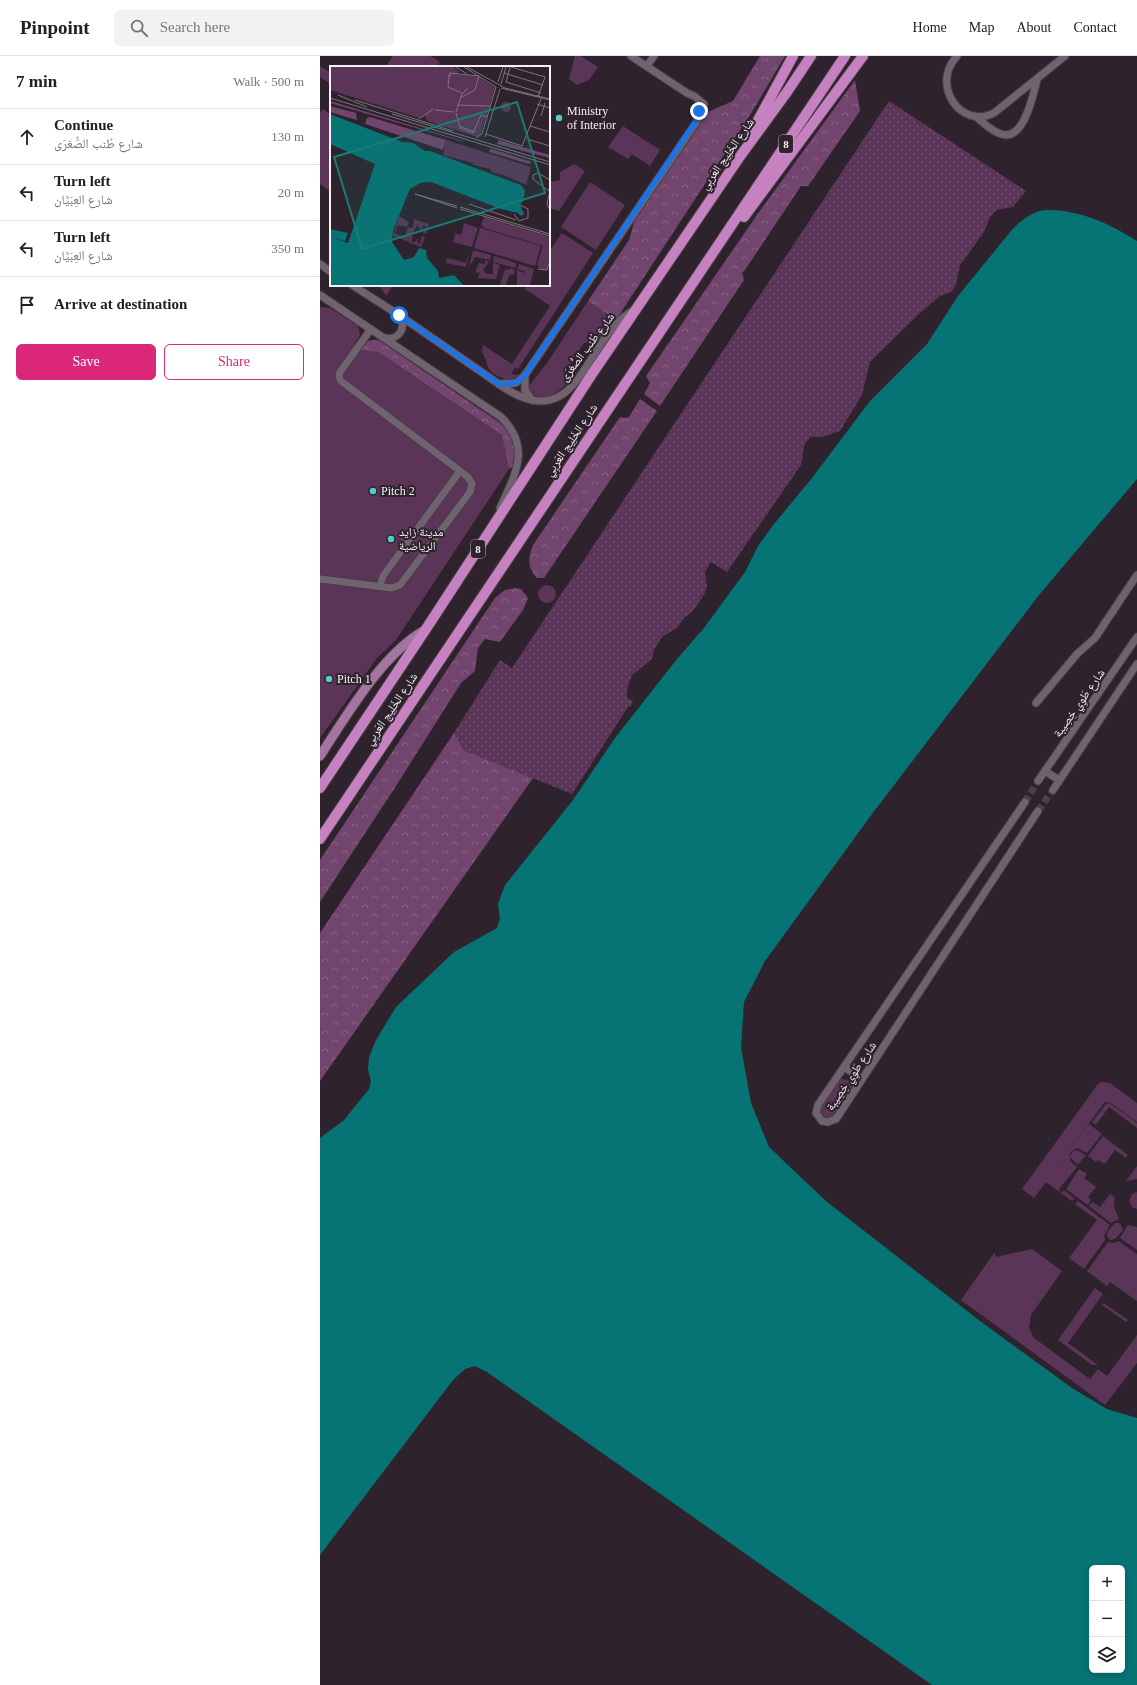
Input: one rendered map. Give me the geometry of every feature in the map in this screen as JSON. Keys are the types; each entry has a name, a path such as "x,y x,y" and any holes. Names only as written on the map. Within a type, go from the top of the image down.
{"highway":[{"path":"741,155 764,106 793,56"},
{"name":"شارع الخَلِيج العَربِي","path":"320,788 636,309 741,155 811,56"},
{"name":"شارع الخَلِيج العَربِي","path":"320,839 845,56"},
{"path":"727,233 750,210 863,56"}],"main road":[{"path":"320,756 366,688 404,644 426,629"}],"street":[{"path":"499,384 516,383 525,375 696,121 699,106 687,93 631,56"},
{"path":"647,66 654,56"},
{"path":"957,56 948,67 946,88 954,104 967,114 985,117 994,113 1065,56"},
{"path":"975,116 999,134 1012,133 1026,118 1037,79"},
{"path":"320,264 330,271"},
{"name":"شارع طُنب الصُّغرَى","path":"354,286 399,315 516,395 533,401 552,400 569,390 613,328 623,317 636,309"},
{"path":"320,295 501,417 513,431 518,449 517,468 492,526"},
{"path":"320,304 331,303"},
{"path":"383,337 394,338 400,333 403,326 399,315"},
{"path":"320,579 395,588 402,584 470,492 472,487 470,479 341,381 339,377 340,372 371,329"},
{"path":"525,375 525,390 533,401"},
{"path":"380,586 383,576 460,471"},
{"path":"1036,704 1077,654 1095,638 1137,575"},
{"name":"شارع طَوِي خِصِيبة","path":"1038,781 1137,637"},
{"path":"1053,790 1137,664"},
{"path":"1045,771 1059,780"},
{"name":"شارع طَوِي خِصِيبة","path":"1025,802 818,1105 816,1113 820,1119 828,1122 836,1119 1038,811"},
{"path":"844,1067 862,1079"}],"shaded area":[{"path":"393,56 430,56 440,62 438,66 386,66"},
{"path":"575,56 581,56 598,67 589,80 577,85 569,79"},
{"path":"320,66 330,72 330,83 320,77"},
{"path":"889,101 1026,191 1013,207 997,210 990,217 984,232 960,265 956,285 951,292 940,296 919,314 870,362 862,395 840,431 822,437 811,437 808,440 804,447 801,465 727,572 711,562 705,572 707,586 705,593 693,611 684,618 677,628 663,636 654,649 652,659 632,675 627,689 627,698 633,701 631,706 628,707 572,794 464,750 454,733 500,660 512,668"},
{"path":"323,109 330,114 330,191 320,184 320,113"},
{"path":"623,126 660,150 650,166 632,154 628,159 608,147"},
{"path":"574,164 585,171 559,211 550,208 550,182 560,180 560,172"},
{"path":"590,182 625,205 596,250 561,227"},
{"path":"1044,210 1057,210 1093,218 1115,228 1137,241 1137,479 1039,595 872,814 765,961 744,1002 741,1047 751,1103 769,1147 827,1202 980,1321 1072,1388 1107,1409 1137,1418 1137,1685 932,1685 487,1372 475,1366 465,1369 453,1380 320,1555 320,1138 344,1120 369,1089 371,1082 368,1069 369,1057 376,1040 396,1007 454,952 497,928 500,919 498,904 505,885 573,800 615,738 677,659 704,628 745,572 758,546 774,524 812,478 870,401 927,344 958,296 1011,231 1034,213"},
{"path":"562,233 593,253 518,369 515,367 511,374 519,375 511,380 502,378 488,368 482,352 483,345 512,364 550,306 525,289 526,286 550,286 550,251"},
{"path":"380,286 392,286 386,296"},
{"path":"588,301 616,320 601,342 592,348 589,343 584,343 565,372 566,376 572,376 559,391 547,396 535,396 529,392 528,387 547,363"},
{"name":"مدينة زايد الرياضية","path":"320,307 330,308 358,326 360,335 354,344 361,350 371,341 380,341 501,423 514,466 509,469 396,640 377,658 320,738"},
{"path":"547,585 553,588 556,594 553,600 547,603 541,600 538,594 541,588"},
{"path":"840,1079 849,1080 853,1088 836,1114 825,1120 821,1117 819,1107"},
{"path":"1102,1082 1110,1083 1137,1103 1137,1122 1109,1102 1105,1102 1052,1173 1089,1124 1102,1134 1087,1153 1077,1148 1070,1153 1070,1161 1077,1167 1059,1189 1060,1192 1065,1191 1074,1198 1072,1201 1046,1182 1034,1198 1022,1189 1098,1084"},
{"path":"1109,1103 1137,1123 1137,1128 1109,1107 1096,1125 1092,1122 1106,1104"},
{"path":"1103,1136 1128,1155 1126,1158 1115,1150 1105,1164 1098,1160 1096,1162 1088,1156"},
{"path":"1076,1150 1086,1155 1078,1165 1070,1157 1072,1152"},
{"path":"1137,1166 1137,1179 1126,1181"},
{"path":"1079,1169 1087,1174 1084,1178 1096,1187 1088,1197 1091,1200 1088,1205 1066,1189"},
{"path":"1137,1192 1137,1209 1132,1207 1129,1201 1132,1194"},
{"path":"1110,1194 1115,1198 1114,1207 1119,1219 1111,1223 1089,1206 1092,1202 1100,1207"},
{"path":"1078,1201 1110,1225 1104,1236 1105,1240 1084,1269 1069,1258 1097,1220 1075,1204"},
{"path":"1115,1223 1120,1223 1123,1230 1115,1239 1110,1240 1107,1236 1108,1231"},
{"path":"1128,1225 1137,1227 1137,1250 1120,1238"},
{"path":"1118,1241 1137,1254 1137,1301 1110,1282 1107,1286 1087,1271 1108,1242 1114,1243"},
{"path":"1032,1249 1062,1271 1031,1315 1029,1328 1034,1338 1090,1379 1098,1369 1107,1376 1137,1335 1137,1363 1105,1405 961,1300 994,1253 996,1257"},
{"path":"1095,1288 1103,1294 1068,1343 1098,1365 1092,1365 1058,1340"},
{"path":"1104,1303 1128,1320 1126,1322 1102,1305"}],"green space":[{"path":"760,56 785,56 752,112 616,320 588,301 629,240 635,219 703,114 733,101"},
{"path":"855,80 860,111 808,186 801,186 742,273 744,280 660,406 644,394 650,383 646,376 759,212"},
{"path":"368,341 380,341 505,427 515,445 514,466 509,468 502,435 379,352 361,350"},
{"path":"640,399 657,411 544,578 537,578 531,570 529,562 533,545 620,417 629,417"},
{"path":"515,588 521,589 528,598 523,610 500,642 485,639 478,648 475,671 461,683 320,902 320,860 495,598 505,590"},
{"path":"454,733 464,750 533,778 320,1081 320,933"}],"tunnel":[{"path":"1025,802 1038,781"},
{"path":"1038,811 1053,790"}],"place":[{"name":"Ministry of Interior","path":"559,118"},
{"name":"Pitch 2","path":"373,491"},
{"name":"مدينة زايد الرياضية","path":"391,539"},
{"name":"Pitch 1","path":"329,679"}],"route":[{"path":"399,315 499,384 512,384 519,381 523,378 696,121 699,111"}]}
